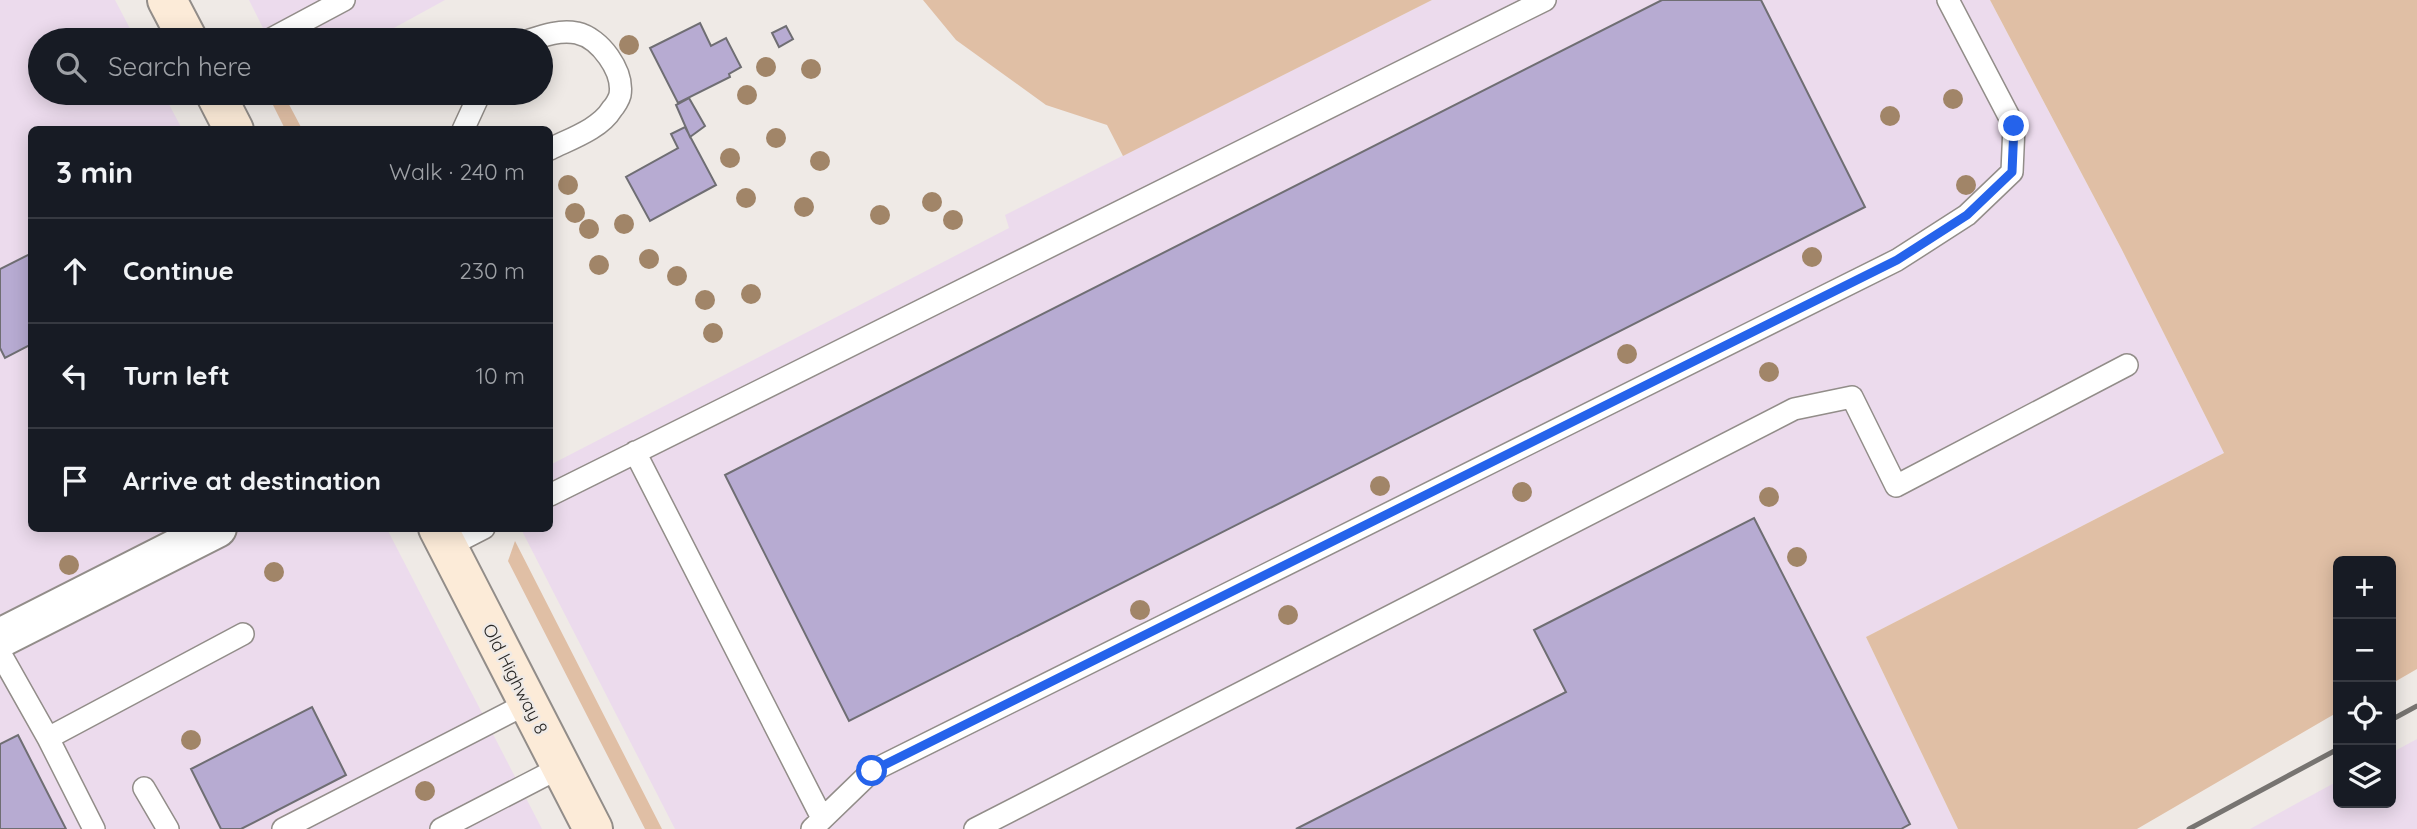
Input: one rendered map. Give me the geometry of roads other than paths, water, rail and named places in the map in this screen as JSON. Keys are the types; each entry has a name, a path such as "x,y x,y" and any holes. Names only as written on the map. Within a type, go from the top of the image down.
{"street":[{"path":"167,0 182,28"},
{"path":"221,105 232,126"},
{"path":"0,638 209,532"},
{"name":"Old Highway 8","path":"443,538 593,829"}],"lane":[{"path":"291,28 344,0"},
{"path":"553,493 1545,0"},
{"path":"635,452 817,824 872,771 1897,260 1967,215 2012,172 2014,126 1948,0"},
{"path":"553,32 578,33 596,43 609,58 618,77 620,95 611,112 589,130 553,148"},
{"path":"465,126 474,105"},
{"path":"975,829 1794,409 1852,397 1896,486 2127,365"},
{"path":"443,538 468,532"},
{"path":"48,738 243,634"},
{"path":"0,653 48,738 94,829"},
{"path":"283,829 528,703"},
{"path":"441,829 561,768"},
{"path":"144,788 168,829"}],"railway":[{"path":"2396,717 2417,706"},
{"path":"2189,829 2333,752"}]}
